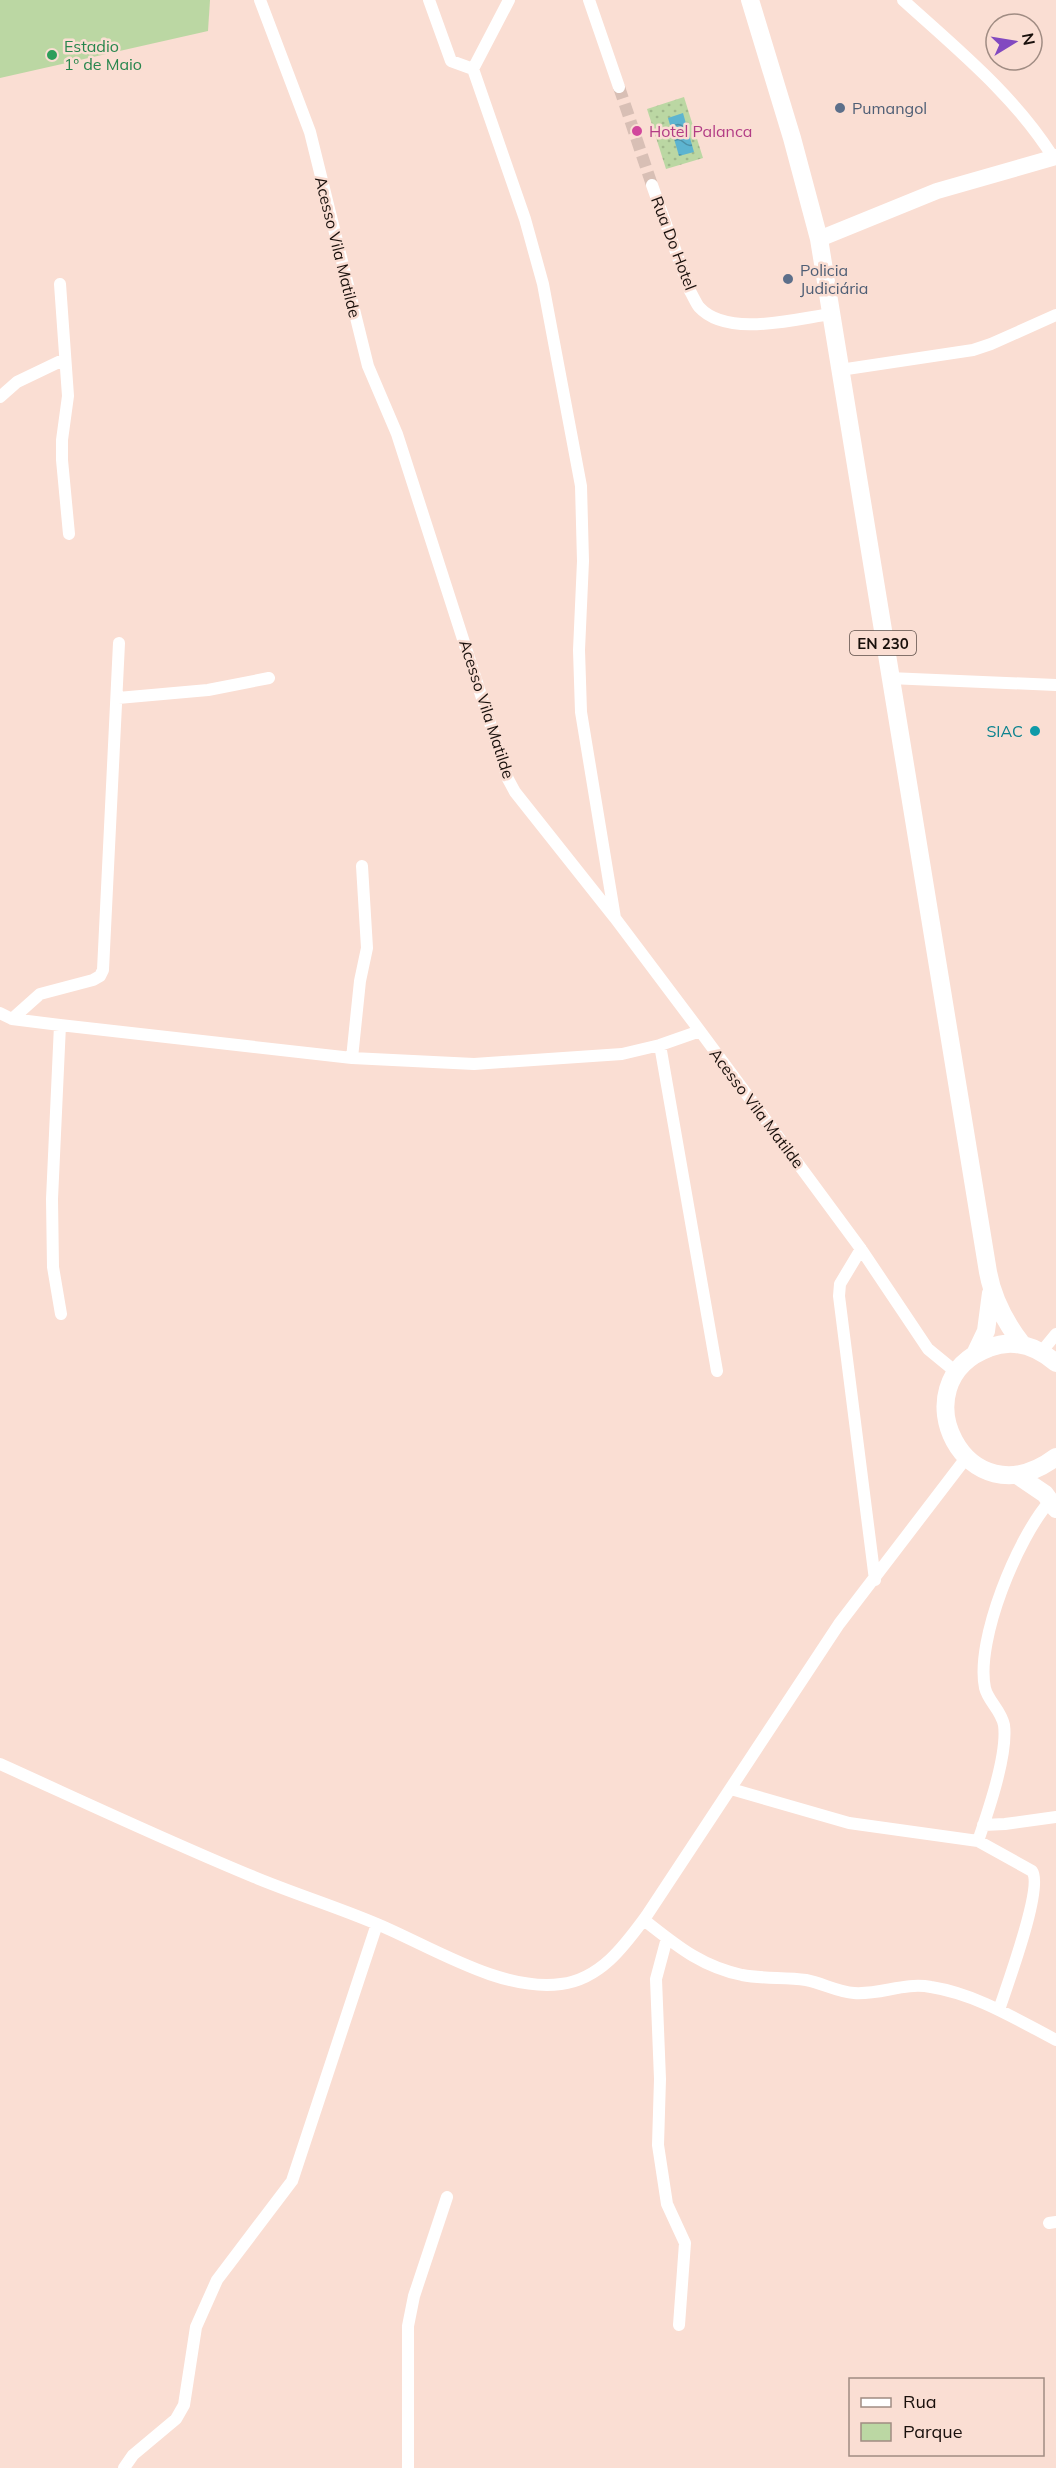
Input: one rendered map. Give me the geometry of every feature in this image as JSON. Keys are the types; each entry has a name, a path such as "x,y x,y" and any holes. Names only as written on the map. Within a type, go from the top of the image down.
{"main road":[{"name":"EN 230","path":"750,0 792,138 819,239 889,678 992,1292 1009,1328 1022,1344"},
{"name":"EN 230","path":"976,1352 986,1331 992,1292"},
{"path":"1056,1363 1042,1351 1022,1344 1000,1344 976,1352 956,1372 947,1391 945,1415 952,1439 966,1458 981,1469 999,1474 1017,1475 1035,1471 1056,1457"},
{"path":"1017,1475 1036,1486 1053,1505"}],"street":[{"name":"Acesso Vila Matilde","path":"260,0 310,132 368,366 397,434 508,779 515,792 615,918 861,1249 928,1350 956,1372"},
{"path":"429,0 452,61 473,69"},
{"path":"509,0 473,69 525,219 543,284 581,486 583,561 579,651 581,712 615,918"},
{"path":"589,0 619,87"},
{"path":"819,239 937,191 1054,157 1038,133 998,85 903,0"},
{"name":"Rua Do Hotel","path":"652,185 690,291 699,306 710,316 731,323 752,325 831,314"},
{"path":"60,284 68,396 62,440 69,534"},
{"path":"840,370 973,350 1056,315"},
{"path":"0,397 17,382 65,359"},
{"path":"12,1019 40,994 93,980 100,976 103,970 119,643"},
{"path":"118,698 208,690 269,678"},
{"path":"889,678 1056,685"},
{"path":"352,1058 367,940 362,866"},
{"path":"0,1013 12,1019 352,1058 474,1064 622,1054 660,1045 700,1031"},
{"path":"60,1025 52,1199 53,1268 61,1314"},
{"path":"660,1045 682,1184 717,1371"},
{"path":"861,1249 840,1284 839,1296 875,1580"},
{"path":"1042,1351 1056,1334"},
{"path":"0,1764 255,1877 377,1924 470,1967 509,1979 540,1985 563,1984 584,1977 605,1965 622,1949 644,1920 839,1624 875,1580 966,1458"},
{"path":"978,1841 1003,1752 1004,1725 998,1708 986,1690 986,1644 1001,1594 1017,1554 1039,1513 1053,1505"},
{"path":"731,1789 849,1823 978,1841 1032,1871 1036,1881 1034,1900 999,2010"},
{"path":"983,1825 1056,1817"},
{"path":"644,1920 692,1957 706,1964 744,1975 807,1980 852,1993 874,1993 897,1986 930,1986 963,1994 1056,2040"},
{"path":"124,2468 133,2455 176,2419 184,2405 196,2327 217,2280 292,2181 377,1924"},
{"path":"667,1938 656,1979 660,2079 658,2145 667,2204 685,2243 679,2325"},
{"path":"408,2468 408,2326 414,2296 447,2197"}],"green space":[{"name":"Estadio 1º de Maio","path":"0,0 210,0 208,31 0,78"},
{"path":"684,97 703,158 666,169 647,109"}],"water":[{"path":"683,113 694,152 679,156 668,118"}],"tunnel":[{"path":"619,87 652,185"}],"place":[{"name":"Estadio 1º de Maio","path":"52,55"},
{"name":"Pumangol","path":"840,108"},
{"name":"Hotel Palanca","path":"637,131"},
{"name":"Policia Judiciária","path":"788,279"},
{"name":"SIAC","path":"1035,731"}]}
